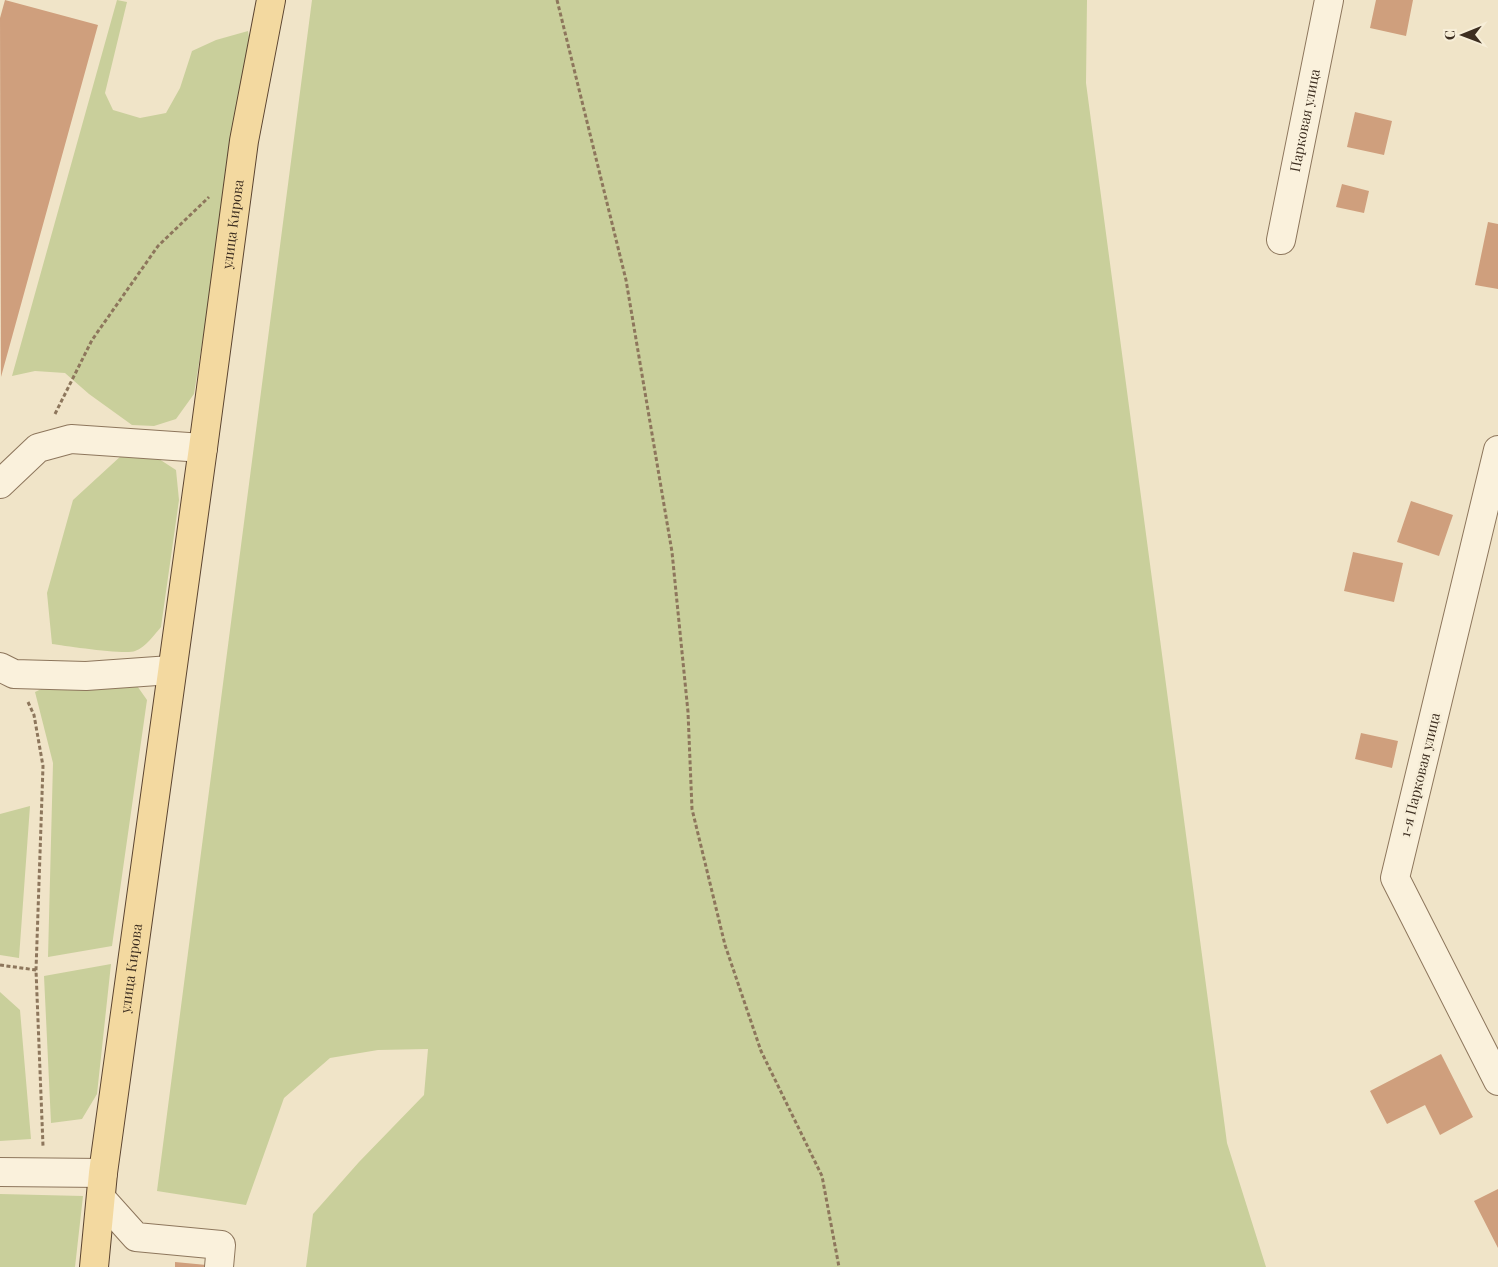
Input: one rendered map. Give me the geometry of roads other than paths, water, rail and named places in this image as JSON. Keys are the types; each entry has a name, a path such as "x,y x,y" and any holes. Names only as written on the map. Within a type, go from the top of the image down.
{"main road":[{"name":"улица Кирова","path":"94,1267 102,1185 240,167 271,0"}],"street":[{"name":"Парковая улица","path":"1281,240 1330,0"},
{"path":"0,484 38,448 71,439 203,448"},
{"name":"1-я Парковая улица","path":"1498,450 1395,878 1498,1082"},
{"path":"7,671 86,676 171,670"},
{"path":"0,1172 44,1172 102,1185 136,1237 222,1245 219,1267"}]}
